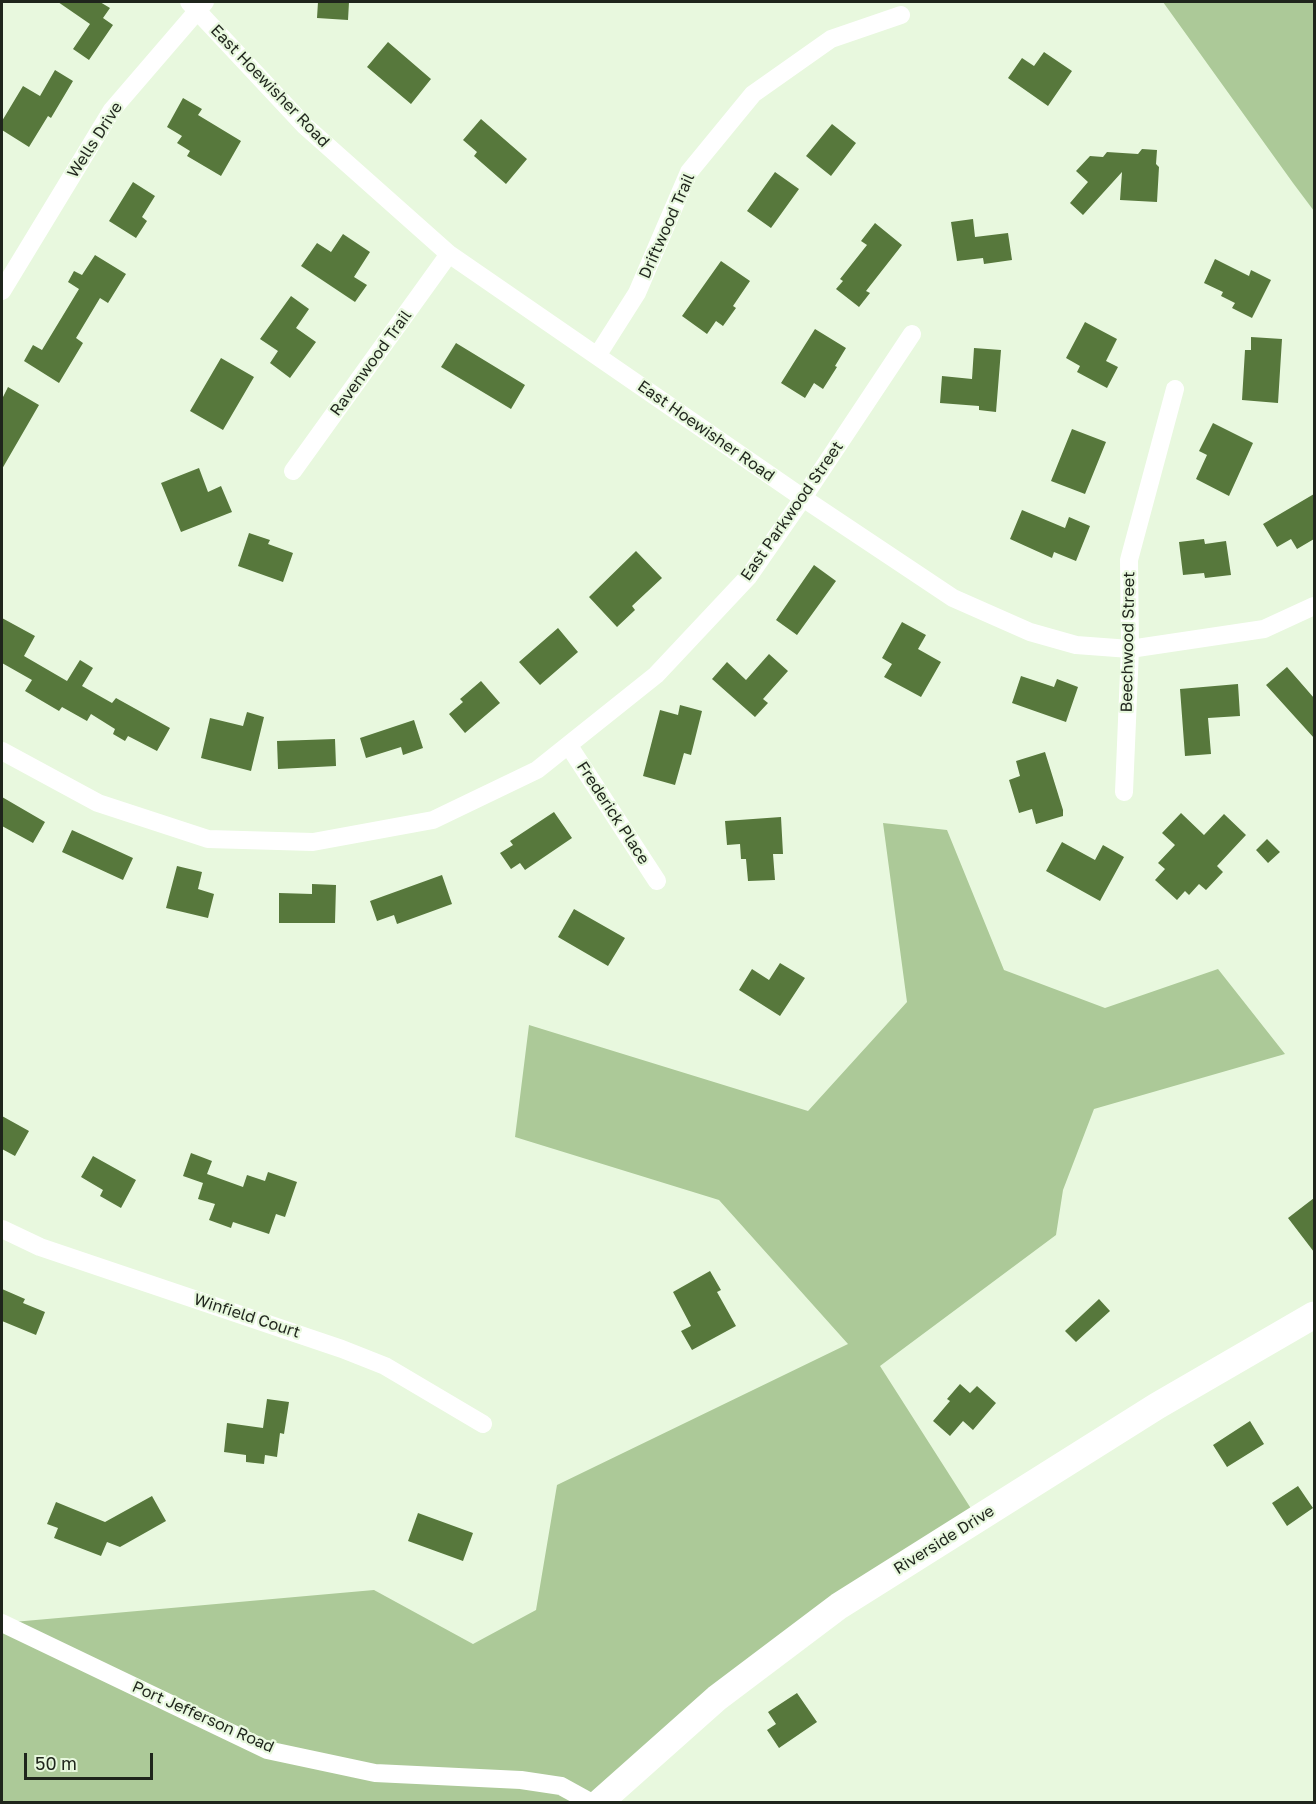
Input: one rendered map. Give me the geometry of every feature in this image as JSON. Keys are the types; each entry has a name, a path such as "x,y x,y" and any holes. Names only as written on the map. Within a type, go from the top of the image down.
{"main road":[{"name":"Riverside Drive","path":"600,1803 717,1698 838,1606 1148,1412 1314,1315"}],"street":[{"name":"East Hoewisher Road","path":"197,4 306,126 449,254 803,498 953,598 1030,632 1076,645 1130,649 1264,629 1314,606"},
{"name":"Wells Drive","path":"2,291 112,110 197,4"},
{"name":"Driftwood Trail","path":"597,356 637,293 689,172 753,94 831,39 901,15"},
{"name":"Ravenwood Trail","path":"293,471 449,254"},
{"name":"East Parkwood Street","path":"2,751 98,803 208,839 313,842 433,820 537,770 656,675 749,576 912,334"},
{"name":"Beechwood Street","path":"1124,792 1130,649 1129,560 1175,389"},
{"name":"Frederick Place","path":"569,746 657,881"},
{"name":"Winfield Court","path":"2,1229 40,1247 352,1353 384,1366 483,1424"},
{"name":"Port Jefferson Road","path":"2,1623 267,1750 375,1773 531,1781 561,1786 590,1803"}],"green space":[{"path":"1163,2 1314,2 1314,211 1293,183"},
{"path":"883,823 947,830 1004,970 1105,1008 1218,969 1285,1054 1094,1109 1063,1190 1056,1235 880,1366 977,1518 600,1802 2,1802 2,1623 374,1590 473,1644 536,1610 557,1485 848,1344 719,1200 515,1137 529,1025 808,1111 907,1002"}],"building":[{"path":"58,2 100,2 110,8 103,18 113,25 89,60 73,49 90,24"},
{"path":"318,2 349,2 348,20 317,18"},
{"path":"388,42 431,79 411,104 367,67"},
{"path":"1044,52 1072,71 1048,106 1008,78 1022,58 1034,66"},
{"path":"55,70 73,81 51,118 48,116 29,147 2,130 2,121 23,86 40,96"},
{"path":"183,98 202,109 198,115 241,141 221,176 187,156 190,151 177,143 182,136 167,127"},
{"path":"481,119 527,159 506,184 474,156 477,152 463,140"},
{"path":"832,124 856,143 831,176 806,156"},
{"path":"1142,149 1157,150 1156,164 1159,167 1157,202 1120,200 1122,172 1083,215 1070,203 1088,182 1076,171 1090,156 1103,157 1107,152 1138,154"},
{"path":"775,172 799,189 771,228 747,211"},
{"path":"133,182 155,196 142,217 147,221 136,238 109,221"},
{"path":"973,219 975,237 1008,233 1012,260 984,264 983,258 957,261 951,222"},
{"path":"875,223 902,245 866,291 870,293 859,307 836,289 843,281 840,279 867,245 861,241"},
{"path":"343,234 370,252 354,277 367,285 355,302 301,266 317,243 331,252"},
{"path":"95,255 126,274 108,303 100,298 76,338 83,343 59,383 24,361 33,345 42,350 79,289 68,282 74,271 82,275"},
{"path":"1215,259 1249,276 1251,270 1271,280 1252,318 1232,308 1235,303 1221,296 1223,292 1204,283"},
{"path":"721,261 750,281 733,306 736,308 723,326 716,321 707,334 682,316"},
{"path":"291,296 309,309 296,328 316,342 290,378 270,363 278,351 260,339"},
{"path":"1085,322 1117,339 1106,361 1118,367 1107,388 1077,372 1080,366 1066,358"},
{"path":"815,329 846,348 823,389 814,383 805,398 781,383"},
{"path":"1251,337 1282,339 1278,403 1242,400 1245,350 1251,350"},
{"path":"456,343 525,385 511,409 441,367"},
{"path":"974,348 1001,350 996,412 979,410 979,406 940,403 942,376 972,379"},
{"path":"221,358 254,377 223,430 190,411"},
{"path":"8,387 39,405 2,469 2,399"},
{"path":"1213,423 1253,443 1229,496 1196,479 1207,455 1199,451"},
{"path":"1072,429 1106,442 1085,494 1051,481"},
{"path":"199,468 208,492 221,486 232,512 181,532 161,483"},
{"path":"1314,494 1314,539 1297,549 1291,539 1277,547 1263,524"},
{"path":"1022,510 1065,528 1069,517 1090,526 1076,561 1054,552 1052,558 1010,539"},
{"path":"249,533 270,540 268,544 293,553 283,582 238,566"},
{"path":"1204,539 1205,544 1226,541 1231,575 1205,578 1204,573 1183,575 1179,542"},
{"path":"636,551 662,578 632,606 635,610 617,627 589,597"},
{"path":"814,565 836,581 797,635 776,620"},
{"path":"2,618 35,636 24,656 67,681 80,660 93,668 82,686 112,703 116,698 170,728 157,751 128,736 125,741 113,734 115,729 91,714 87,721 62,707 59,711 25,691 32,680 2,663"},
{"path":"902,622 926,635 918,649 941,662 921,697 884,677 892,664 882,658"},
{"path":"558,628 578,652 540,685 519,662"},
{"path":"769,654 788,671 763,699 768,703 755,717 712,679 727,662 746,680"},
{"path":"1287,667 1314,698 1314,738 1266,685"},
{"path":"1021,676 1054,687 1057,679 1078,687 1066,722 1012,703"},
{"path":"481,681 500,703 465,733 449,714 463,702 460,699"},
{"path":"1238,684 1240,716 1208,718 1211,754 1185,756 1180,689"},
{"path":"680,705 702,711 691,755 684,753 675,785 643,776 660,710 678,715"},
{"path":"247,712 264,717 251,771 201,758 210,718 243,726"},
{"path":"414,720 423,748 403,755 401,747 366,758 360,738"},
{"path":"335,739 336,766 278,769 277,741"},
{"path":"1045,752 1063,816 1036,824 1032,809 1019,813 1009,780 1020,776 1016,761"},
{"path":"2,797 45,822 33,843 2,826"},
{"path":"554,812 572,838 525,870 520,863 511,869 500,853 513,845 510,841"},
{"path":"1181,813 1204,835 1224,814 1246,835 1217,866 1223,872 1206,890 1199,884 1189,895 1185,891 1177,900 1155,880 1165,869 1158,863 1175,845 1162,833"},
{"path":"781,817 783,854 773,854 775,880 748,881 746,859 741,859 740,844 727,845 725,821"},
{"path":"72,830 133,858 123,880 62,852"},
{"path":"1267,839 1280,852 1268,863 1256,850"},
{"path":"1062,842 1095,860 1103,845 1124,857 1100,901 1046,871"},
{"path":"177,866 202,872 198,889 214,894 208,918 166,908"},
{"path":"442,875 452,904 397,924 394,915 377,921 370,901"},
{"path":"312,884 336,885 335,923 279,923 279,893 312,894"},
{"path":"574,909 625,938 608,966 558,937"},
{"path":"780,963 805,978 780,1016 739,990 752,969 769,980"},
{"path":"2,1116 29,1131 15,1156 2,1149"},
{"path":"191,1153 212,1161 207,1174 243,1187 247,1175 265,1181 268,1172 297,1182 285,1217 276,1214 269,1234 233,1222 231,1228 209,1220 215,1204 198,1199 203,1183 183,1176"},
{"path":"93,1156 136,1180 121,1208 100,1196 103,1190 81,1177"},
{"path":"1314,1198 1314,1252 1288,1218"},
{"path":"710,1271 721,1290 717,1292 736,1326 692,1350 681,1331 691,1326 673,1292"},
{"path":"2,1289 25,1299 23,1303 45,1312 36,1335 2,1321"},
{"path":"1099,1299 1110,1311 1076,1342 1065,1331"},
{"path":"960,1384 970,1393 977,1386 996,1403 973,1430 963,1421 950,1436 933,1421 950,1401 947,1399"},
{"path":"267,1399 289,1402 284,1434 280,1433 277,1457 265,1455 264,1464 246,1462 246,1455 224,1452 227,1423 263,1428"},
{"path":"1250,1421 1264,1444 1227,1467 1213,1445"},
{"path":"1298,1486 1313,1508 1287,1526 1272,1503"},
{"path":"152,1496 166,1521 120,1547 107,1542 101,1556 54,1538 58,1528 47,1524 56,1502 105,1522"},
{"path":"418,1513 473,1533 463,1561 408,1541"},
{"path":"797,1693 817,1722 779,1748 767,1730 776,1724 768,1712"}]}
